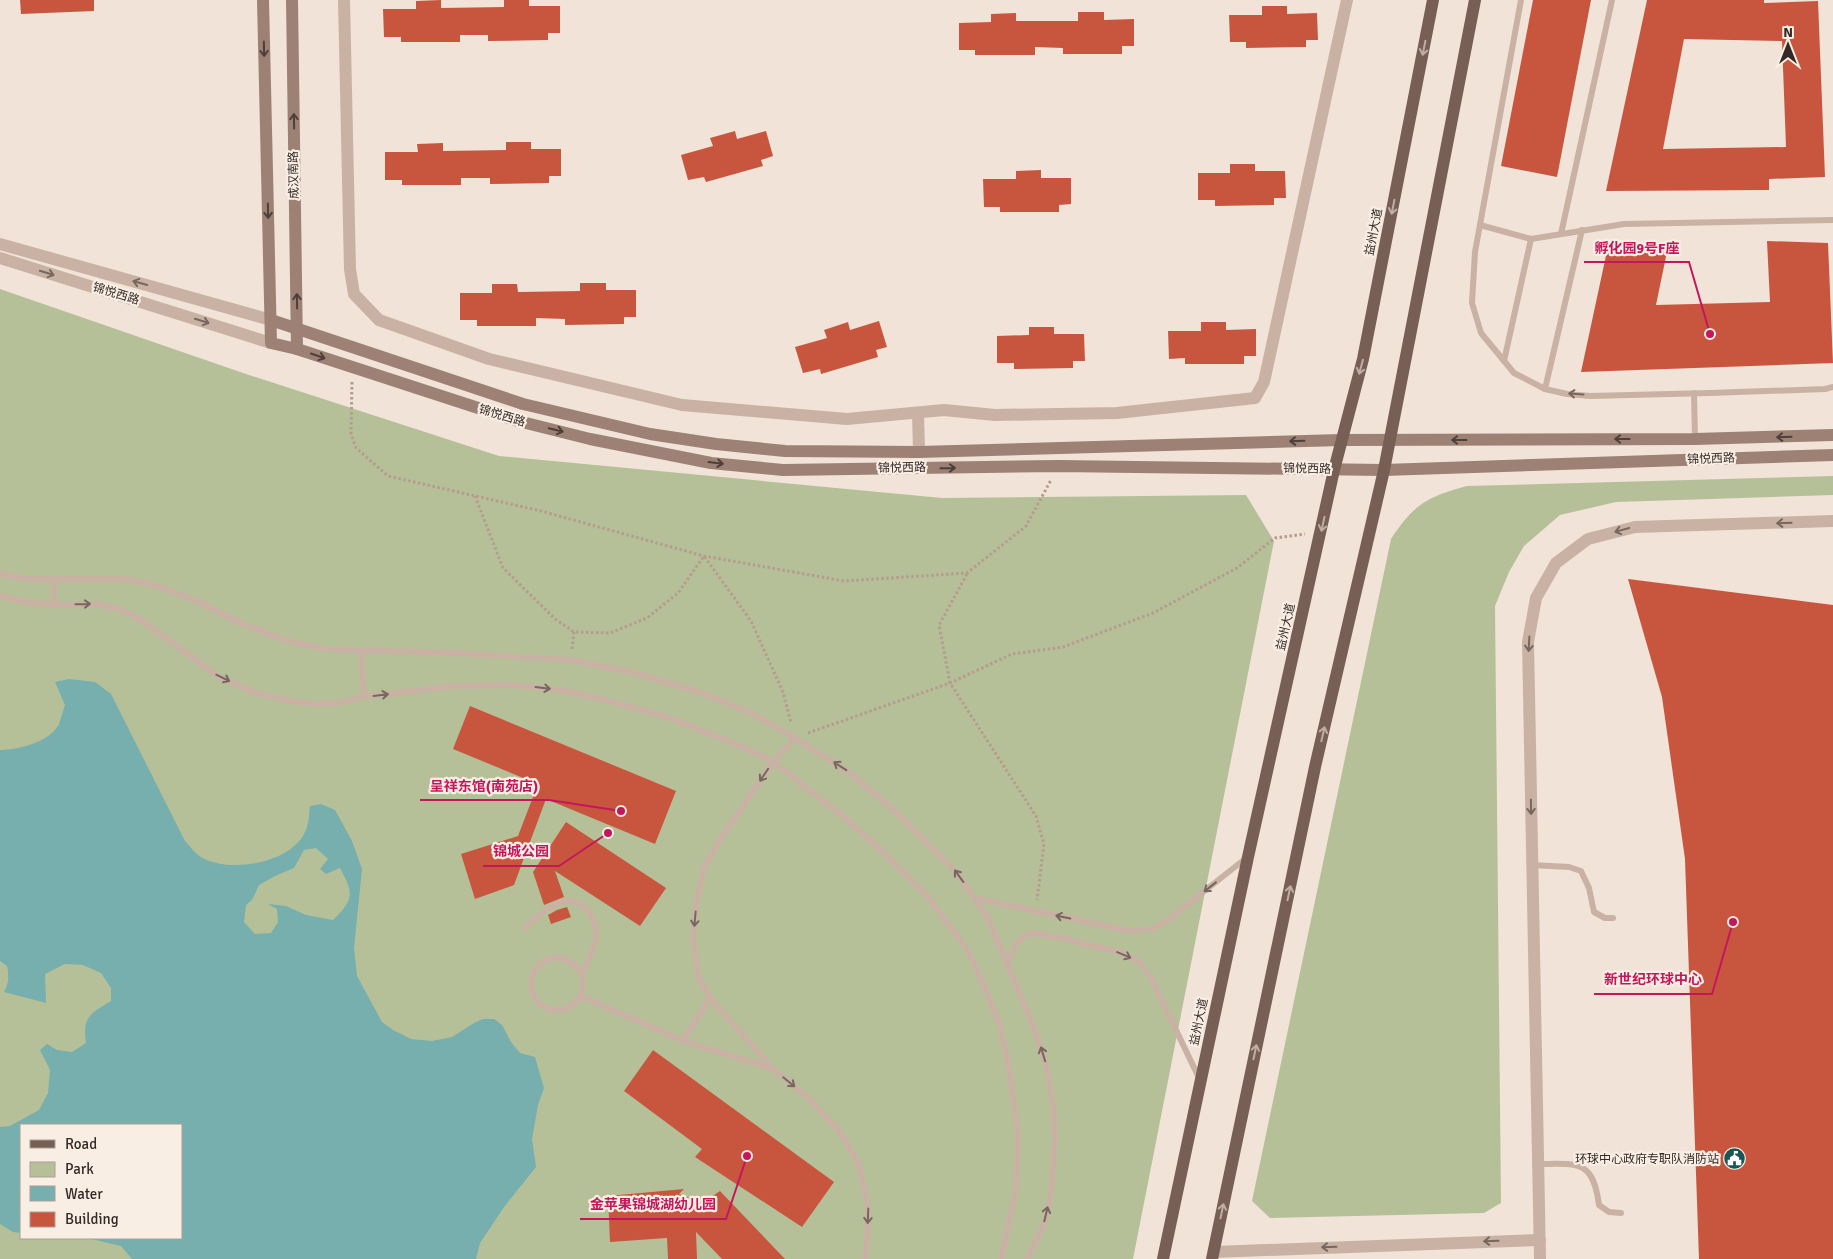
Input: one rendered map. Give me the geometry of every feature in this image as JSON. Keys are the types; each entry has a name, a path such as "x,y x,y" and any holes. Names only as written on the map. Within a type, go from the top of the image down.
{"main road":[{"path":"263,0 271,343"},
{"name":"成汉南路","path":"292,0 297,349"},
{"name":"益州大道","path":"1163,1259 1248,857 1334,470 1363,358 1433,0"},
{"path":"1213,1255 1315,767 1384,470 1474,0"},
{"name":"锦悦西路","path":"271,320 523,404 650,434 716,444 785,451 919,452 1341,440 1695,439 1833,436"},
{"name":"锦悦西路","path":"271,343 297,349 518,421 590,439 711,463 784,470 1058,466 1384,470 1833,455"}],"street":[{"path":"344,0 350,269 354,294 379,320 490,358 682,405 847,419 944,410 995,415 1117,413 1256,398 1264,382 1347,0"},
{"name":"锦悦西路","path":"0,244 271,320"},
{"name":"锦悦西路","path":"0,258 271,343"},
{"path":"918,412 919,452"},
{"path":"1540,1259 1528,642 1536,598 1556,562 1588,539 1635,527 1833,521"},
{"path":"1213,1255 1540,1240"},
{"path":"1213,1255 1226,1259"}],"lane":[{"path":"1521,0 1475,252 1472,303 1481,333 1514,373 1545,389 1567,394 1590,396 1826,389 1833,387"},
{"path":"1561,234 1612,0"},
{"path":"1480,225 1531,239 1624,224 1833,220"},
{"path":"1545,389 1582,230"},
{"path":"1504,361 1531,239"},
{"path":"1694,393 1695,439"},
{"path":"0,574 29,579 124,579 155,585 284,640 324,649 455,653 571,660 631,672 699,692 752,713 851,774 894,810 957,872 989,920 1034,1028 1047,1068 1054,1115 1055,1138 1052,1193 1045,1222 1027,1259"},
{"path":"54,579 54,605"},
{"path":"0,596 25,602 54,605 97,604 119,609 142,620 219,677 254,692 290,701 317,704 454,686 514,685 562,690 670,718 745,748 773,762 844,818 885,854 927,896 967,949 981,979 1000,1026 1010,1075 1018,1136 1016,1190 1001,1259"},
{"path":"361,651 364,698"},
{"path":"794,738 773,762 704,867 696,899 693,938 698,976 710,998 772,1068 808,1098 840,1132 859,1164 868,1206 865,1259"},
{"path":"974,898 1130,931 1153,929 1169,919 1248,857"},
{"path":"1532,865 1569,867 1580,871 1589,888 1590,901 1594,912 1605,918 1613,918"},
{"path":"525,928 539,914 557,904 571,901 581,903 595,922 596,933 594,947 581,975"},
{"path":"1008,964 1015,945 1023,937 1033,933 1122,953 1139,962 1150,976 1200,1081"},
{"path":"556,958 566,960 575,966 581,975 583,985 580,996 573,1004 563,1009 552,1009 542,1005 535,998 531,988 532,977 537,967 545,960 556,958"},
{"path":"580,996 683,1041 772,1068"},
{"path":"683,1041 710,998"},
{"path":"1538,1164 1576,1164 1586,1170 1593,1177 1597,1188 1599,1205 1609,1212 1620,1214"}],"path":[{"path":"353,368 351,434 356,448 388,476 541,511 704,556 844,581 967,573"},
{"path":"1036,912 1044,844 1036,816 950,683 939,625 967,573 1026,526 1058,466"},
{"path":"475,496 503,568 555,619 574,632 610,633 647,618 678,593 704,556"},
{"path":"704,556 751,621 783,692 794,738 950,683 1012,654 1063,647 1153,613 1237,568 1275,538 1321,532"},
{"path":"571,660 574,632"}],"green space":[{"path":"0,289 246,374 499,456 942,498 1246,495 1274,541 1133,1259 0,1259"},
{"path":"1833,476 1833,495 1616,502 1560,515 1524,546 1509,572 1495,606 1501,1203 1484,1213 1270,1218 1252,1201 1391,539 1399,527 1415,510 1431,498 1467,486"}],"water":[{"path":"69,679 95,682 111,694 185,841 198,855 210,861 240,865 272,859 286,852 297,843 305,832 310,806 321,804 335,810 352,841 362,869 354,948 357,976 382,1022 411,1039 432,1041 452,1037 483,1019 494,1019 502,1025 511,1042 520,1053 535,1057 544,1088 538,1105 532,1139 536,1167 504,1207 480,1243 476,1259 132,1259 121,1246 91,1239 182,1239 182,1124 20,1124 20,1233 13,1232 0,1224 0,1127 10,1126 39,1110 48,1093 50,1070 40,1050 47,1044 57,1050 72,1052 86,1043 85,1027 87,1021 93,1013 111,1001 111,988 101,973 83,965 65,964 45,974 46,1003 4,992 8,976 7,966 0,961 0,750 24,747 49,736 59,724 65,705 55,682","holes":["316,848 328,859 320,869 326,874 340,868 348,884 350,896 348,901 333,920 306,915 286,906 268,904 277,909 278,922 271,933 255,934 244,922 246,905 252,900 259,885 294,868 304,850"]}],"building":[{"path":"20,0 94,0 94,11 21,14"},
{"path":"441,0 441,8 504,7 504,0 529,0 529,6 560,6 560,33 548,33 548,40 488,41 488,35 460,35 460,42 401,42 401,37 384,37 383,9 416,9 416,1"},
{"path":"1533,0 1591,0 1557,177 1501,166"},
{"path":"1647,0 1764,0 1764,3 1818,1 1825,177 1769,179 1769,190 1606,191","holes":["1684,39 1782,41 1786,147 1663,149"]},
{"path":"1262,6 1287,6 1287,14 1317,13 1318,40 1306,40 1306,47 1246,48 1246,42 1230,42 1229,15 1262,15"},
{"path":"1078,12 1104,12 1104,20 1134,19 1134,46 1122,46 1122,54 1063,54 1063,48 1035,47 1035,55 975,55 975,50 959,50 959,23 991,22 991,14 1016,13 1016,21 1078,21"},
{"path":"735,131 737,139 766,131 773,156 761,160 763,166 706,182 704,177 688,180 681,155 713,146 710,138"},
{"path":"506,142 531,142 531,149 561,149 561,176 549,176 549,183 490,184 490,178 461,178 461,185 402,185 402,180 385,180 385,152 418,152 417,144 443,143 443,151 506,150"},
{"path":"1230,164 1255,164 1255,171 1285,171 1286,198 1274,198 1274,205 1215,206 1215,200 1198,200 1198,173 1230,173"},
{"path":"1041,170 1041,178 1071,178 1071,204 1059,205 1059,212 1000,212 1000,207 984,207 983,179 1016,179 1016,171"},
{"path":"1767,241 1828,243 1833,363 1581,372 1607,251 1668,247 1656,305 1770,302"},
{"path":"580,283 606,283 606,290 636,290 636,317 624,317 624,324 565,325 565,319 536,318 536,326 477,326 477,320 460,320 460,293 492,293 492,284 517,284 518,292 580,291"},
{"path":"879,321 887,347 876,350 878,357 821,374 820,369 803,373 795,347 827,338 824,330 848,322 850,330"},
{"path":"1201,322 1226,322 1226,330 1256,329 1256,356 1244,356 1244,364 1185,364 1185,358 1169,359 1168,331 1201,331"},
{"path":"1029,327 1054,327 1054,334 1084,334 1085,361 1073,361 1073,368 1014,369 1014,363 997,363 997,336 1029,335"},
{"path":"1628,579 1833,605 1833,1259 1699,1259 1685,859 1662,697"},
{"path":"470,706 676,791 655,844 546,799 514,885 475,899 461,854 518,836 538,784 453,749"},
{"path":"566,822 666,888 640,926 555,871 564,897 544,905 533,872"},
{"path":"567,907 571,917 551,924 548,915"},
{"path":"653,1050 834,1182 802,1227 695,1157 702,1149 624,1091"},
{"path":"684,1189 679,1194 702,1203 720,1191 785,1259 722,1259 696,1232 697,1259 668,1259 667,1238 610,1242 608,1196"}],"place":[{"name":"孵化园9号F座","path":"1710,334"},
{"name":"呈祥东馆(南苑店)","path":"621,811"},
{"name":"锦城公园","path":"608,833"},
{"name":"新世纪环球中心","path":"1733,922"},
{"name":"金苹果锦城湖幼儿园","path":"747,1156"},
{"name":"环球中心政府专职队消防站","path":"1735,1159"}]}
